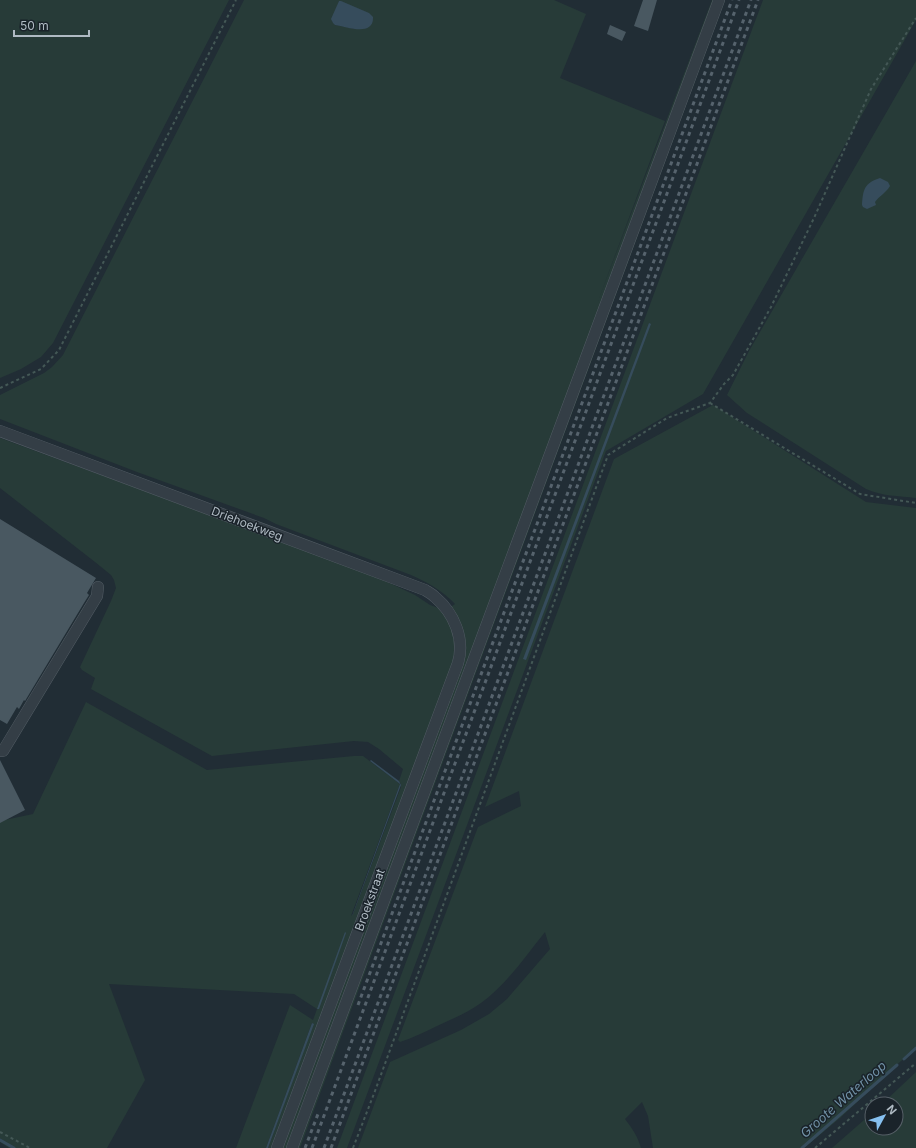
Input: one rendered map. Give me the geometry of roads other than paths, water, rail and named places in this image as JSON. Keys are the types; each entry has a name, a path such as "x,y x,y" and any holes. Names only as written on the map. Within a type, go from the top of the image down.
{"street":[{"path":"292,1148 719,0"},
{"name":"Driehoekweg","path":"0,431 425,590 435,597 447,609 456,626 460,647"},
{"path":"1,752 97,596 98,587"},
{"path":"460,647 474,645 480,641 483,636"},
{"name":"Broekstraat","path":"277,1148 458,663 460,647"}],"water":[{"path":"339,1 369,13 373,17 372,23 369,27 365,29 353,29 335,25 331,19"},
{"path":"880,178 888,182 890,186 887,191 875,202 876,205 867,209 863,207 862,200 865,188 871,182"},
{"path":"649,323 651,324 526,660 523,659"},
{"path":"371,760 399,781 401,785 352,916 400,784 370,761"},
{"path":"345,932 346,933 319,1009 317,1009"},
{"path":"312,1023 314,1024 268,1148 266,1148"}],"waterway":[{"name":"Groote Waterloop","path":"904,1059 916,1048"},
{"name":"Groote Waterloop","path":"802,1148 897,1065"},
{"name":"Groote Waterloop","path":"0,1140 14,1148"}],"railway":[{"path":"358,1005 732,0"},
{"path":"312,1148 739,0"},
{"path":"324,1148 751,0"},
{"path":"331,1148 758,0"},
{"path":"305,1148 318,1114"}]}
